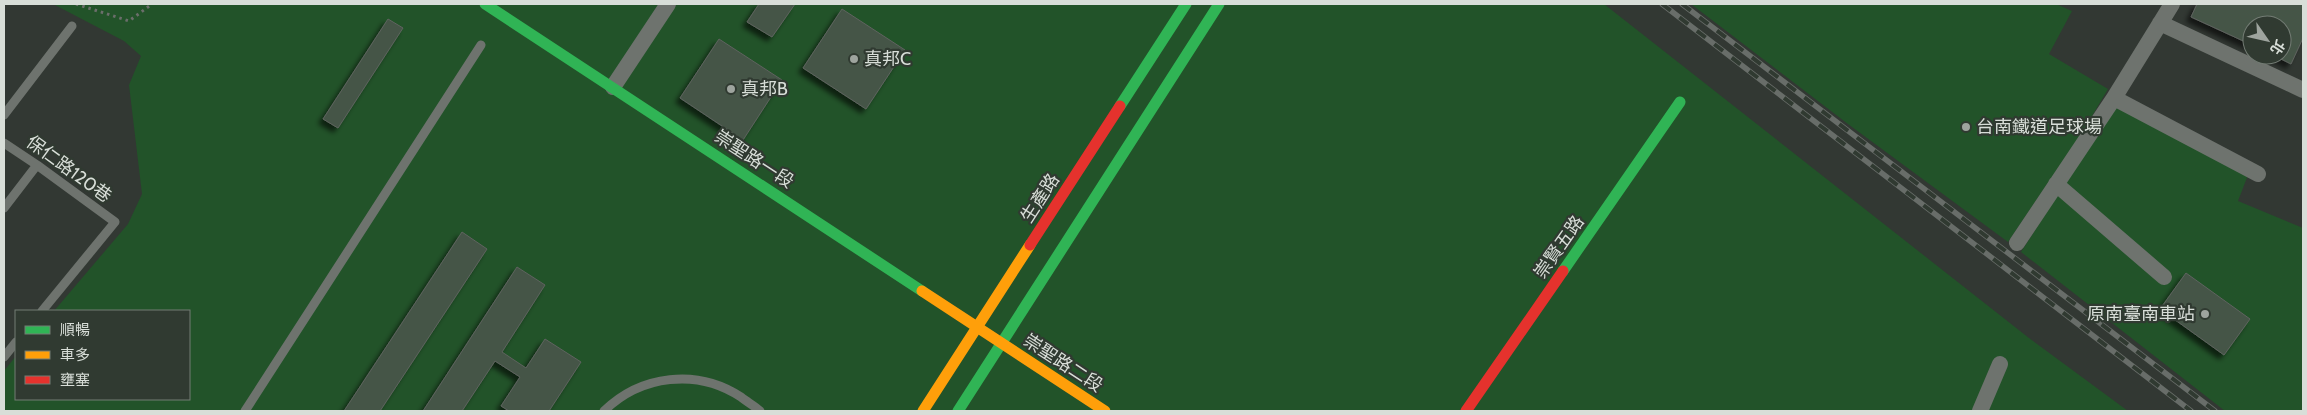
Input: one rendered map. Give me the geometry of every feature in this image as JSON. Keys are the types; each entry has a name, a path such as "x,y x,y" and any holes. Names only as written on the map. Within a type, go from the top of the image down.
{"street":[{"name":"崇聖路一段","path":"485,4 1002,344"},
{"path":"613,87 668,4"},
{"name":"生產路","path":"923,411 1186,4"},
{"path":"958,411 1219,4"},
{"path":"2017,243 2114,98 2172,4"},
{"path":"2160,23 2303,90"},
{"path":"2114,98 2258,174"},
{"name":"崇賢五路","path":"1466,411 1680,102"},
{"path":"2056,184 2164,277"},
{"name":"崇聖路二段","path":"1002,344 1105,411"},
{"path":"1980,411 2000,364"}],"lane":[{"path":"4,115 72,26"},
{"path":"245,411 481,45"},
{"name":"保仁路120巷","path":"4,143 114,222 43,310"},
{"path":"4,208 37,165"},
{"path":"4,358 15,343"},
{"path":"604,411 618,398 652,382 690,378 727,388 760,411"}],"path":[{"path":"76,4 129,20 152,4"}],"green space":[{"path":"53,4 1604,4 2029,338 2128,411 4,411 4,371 15,357 15,400 190,400 190,310 55,310 128,224 142,194 129,85 141,56 124,41"},
{"path":"1691,4 2056,4 2072,11 2049,54 2108,89 2083,131 2008,242 1848,124"},
{"path":"2116,105 2248,175 2238,201 2303,228 2303,411 2225,411 2021,252"}],"building":[{"path":"759,4 795,4 772,37 747,22"},
{"path":"2197,4 2303,4 2303,38 2292,62 2292,15 2242,15 2242,40 2191,17"},
{"name":"真邦C","path":"842,9 905,50 866,109 803,68"},
{"path":"388,19 403,28 338,128 323,119"},
{"name":"真邦B","path":"719,39 782,80 743,140 680,98"},
{"path":"462,232 487,249 380,411 344,411"},
{"path":"517,267 545,285 502,352 526,368 545,339 581,362 549,411 509,411 501,406 520,377 495,361 462,411 423,411"},
{"name":"原南臺南車站","path":"2186,273 2250,319 2224,355 2160,309"}],"railway":[{"path":"1662,4 2191,411"},
{"path":"1682,4 2215,411"}],"traffic: fast":[{"path":"485,4 922,291"},
{"path":"1120,106 1186,4"},
{"path":"958,411 1219,4"},
{"path":"1563,271 1680,102"}],"traffic: slow":[{"path":"923,411 1030,245"},
{"path":"922,291 1105,411"}],"traffic: jam":[{"path":"1030,245 1120,106"},
{"path":"1466,411 1563,271"}],"place":[{"name":"真邦C","path":"854,59"},
{"name":"真邦B","path":"731,89"},
{"name":"台南鐵道足球場","path":"1966,127"},
{"name":"原南臺南車站","path":"2205,314"}]}
